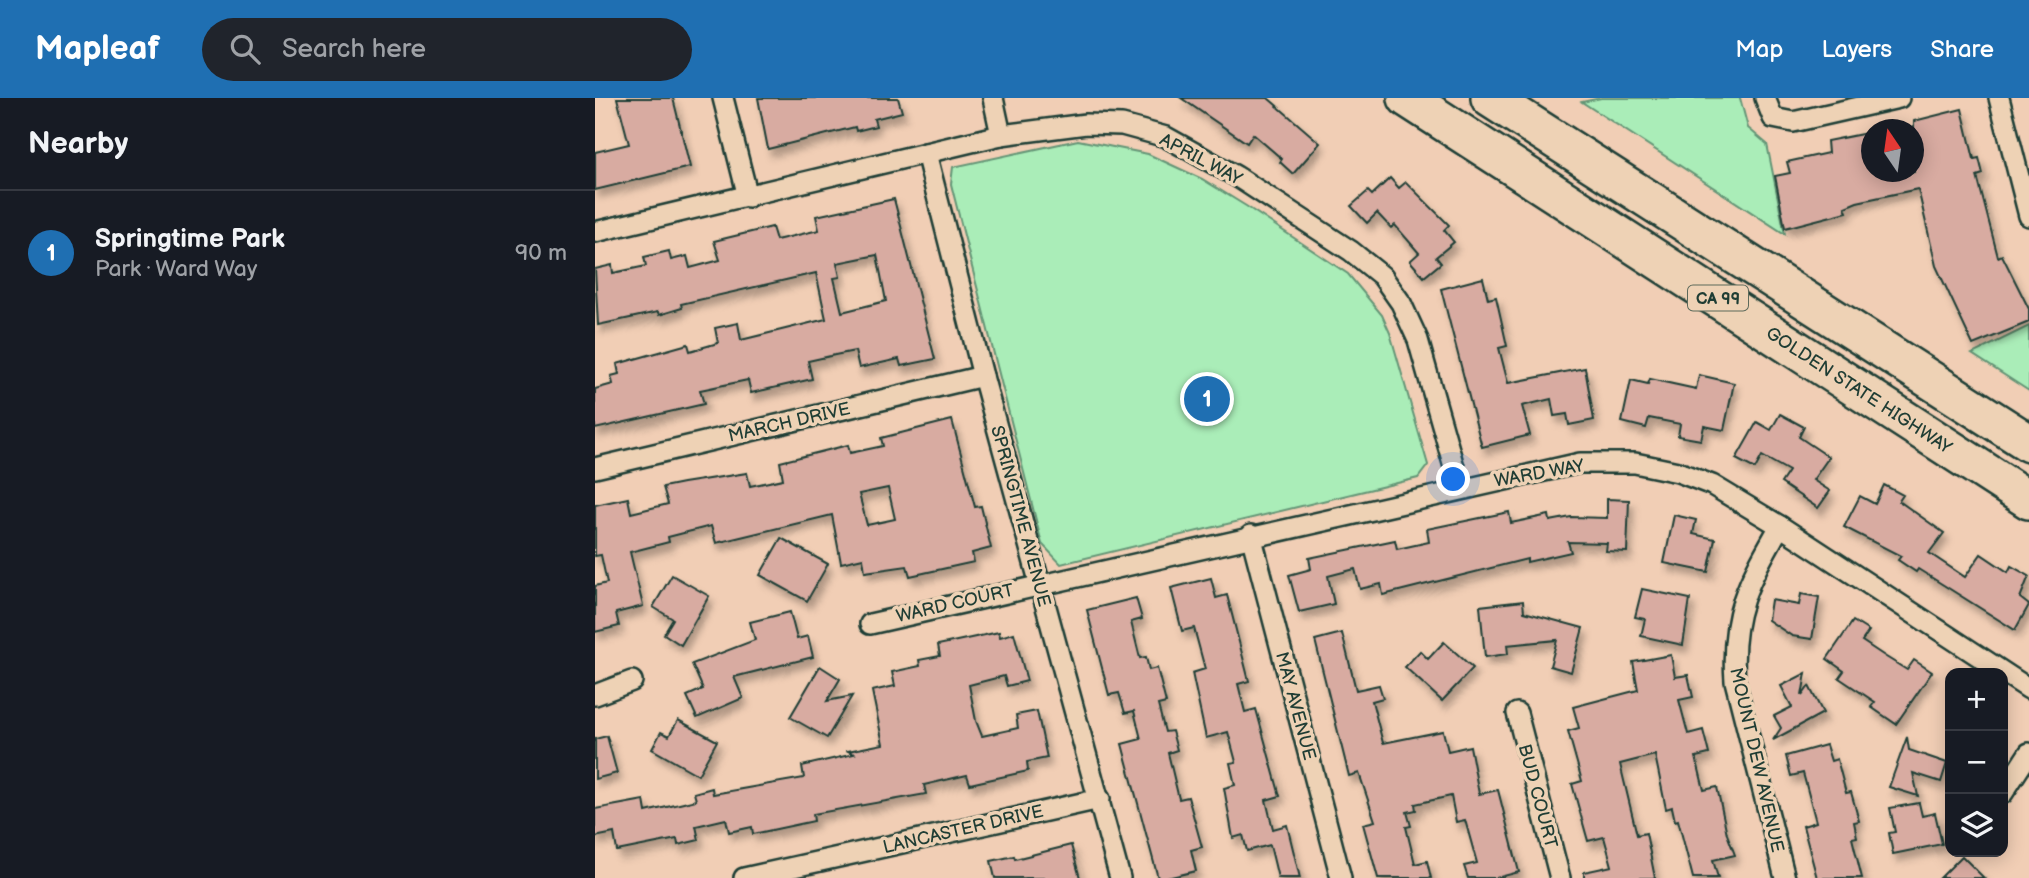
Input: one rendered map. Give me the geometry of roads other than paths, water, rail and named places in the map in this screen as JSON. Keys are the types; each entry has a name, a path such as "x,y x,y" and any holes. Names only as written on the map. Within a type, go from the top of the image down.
{"highway":[{"name":"GOLDEN STATE HIGHWAY","path":"1407,98 2029,500"},
{"name":"CA 99","path":"1490,98 2029,443"}],"street":[{"path":"723,98 748,197"},
{"path":"993,98 1001,135"},
{"path":"1765,98 1773,118 1793,122 1899,98"},
{"path":"1999,98 2029,216"},
{"name":"APRIL WAY","path":"595,232 1001,135 1086,124 1122,125 1166,137 1236,176 1351,251 1382,276 1401,303 1429,374 1460,488"},
{"name":"SPRINGTIME AVENUE","path":"926,153 983,376 1120,878"},
{"name":"MARCH DRIVE","path":"595,468 983,376"},
{"name":"WARD WAY","path":"1039,583 1580,463 1635,463 1678,472 1712,485 1780,526 2029,689"},
{"name":"MOUNT DEW AVENUE","path":"1780,526 1749,581 1735,621 1733,651 1735,681 1785,878"},
{"name":"MAY AVENUE","path":"1251,535 1341,878"},
{"name":"WARD COURT","path":"870,624 1039,583"},
{"path":"595,695 632,681"},
{"name":"BUD COURT","path":"1517,713 1560,878"},
{"path":"2008,785 2029,753"},
{"name":"LANCASTER DRIVE","path":"744,878 1100,799"}],"place":[{"name":"Springtime Park","path":"1207,399"}]}
